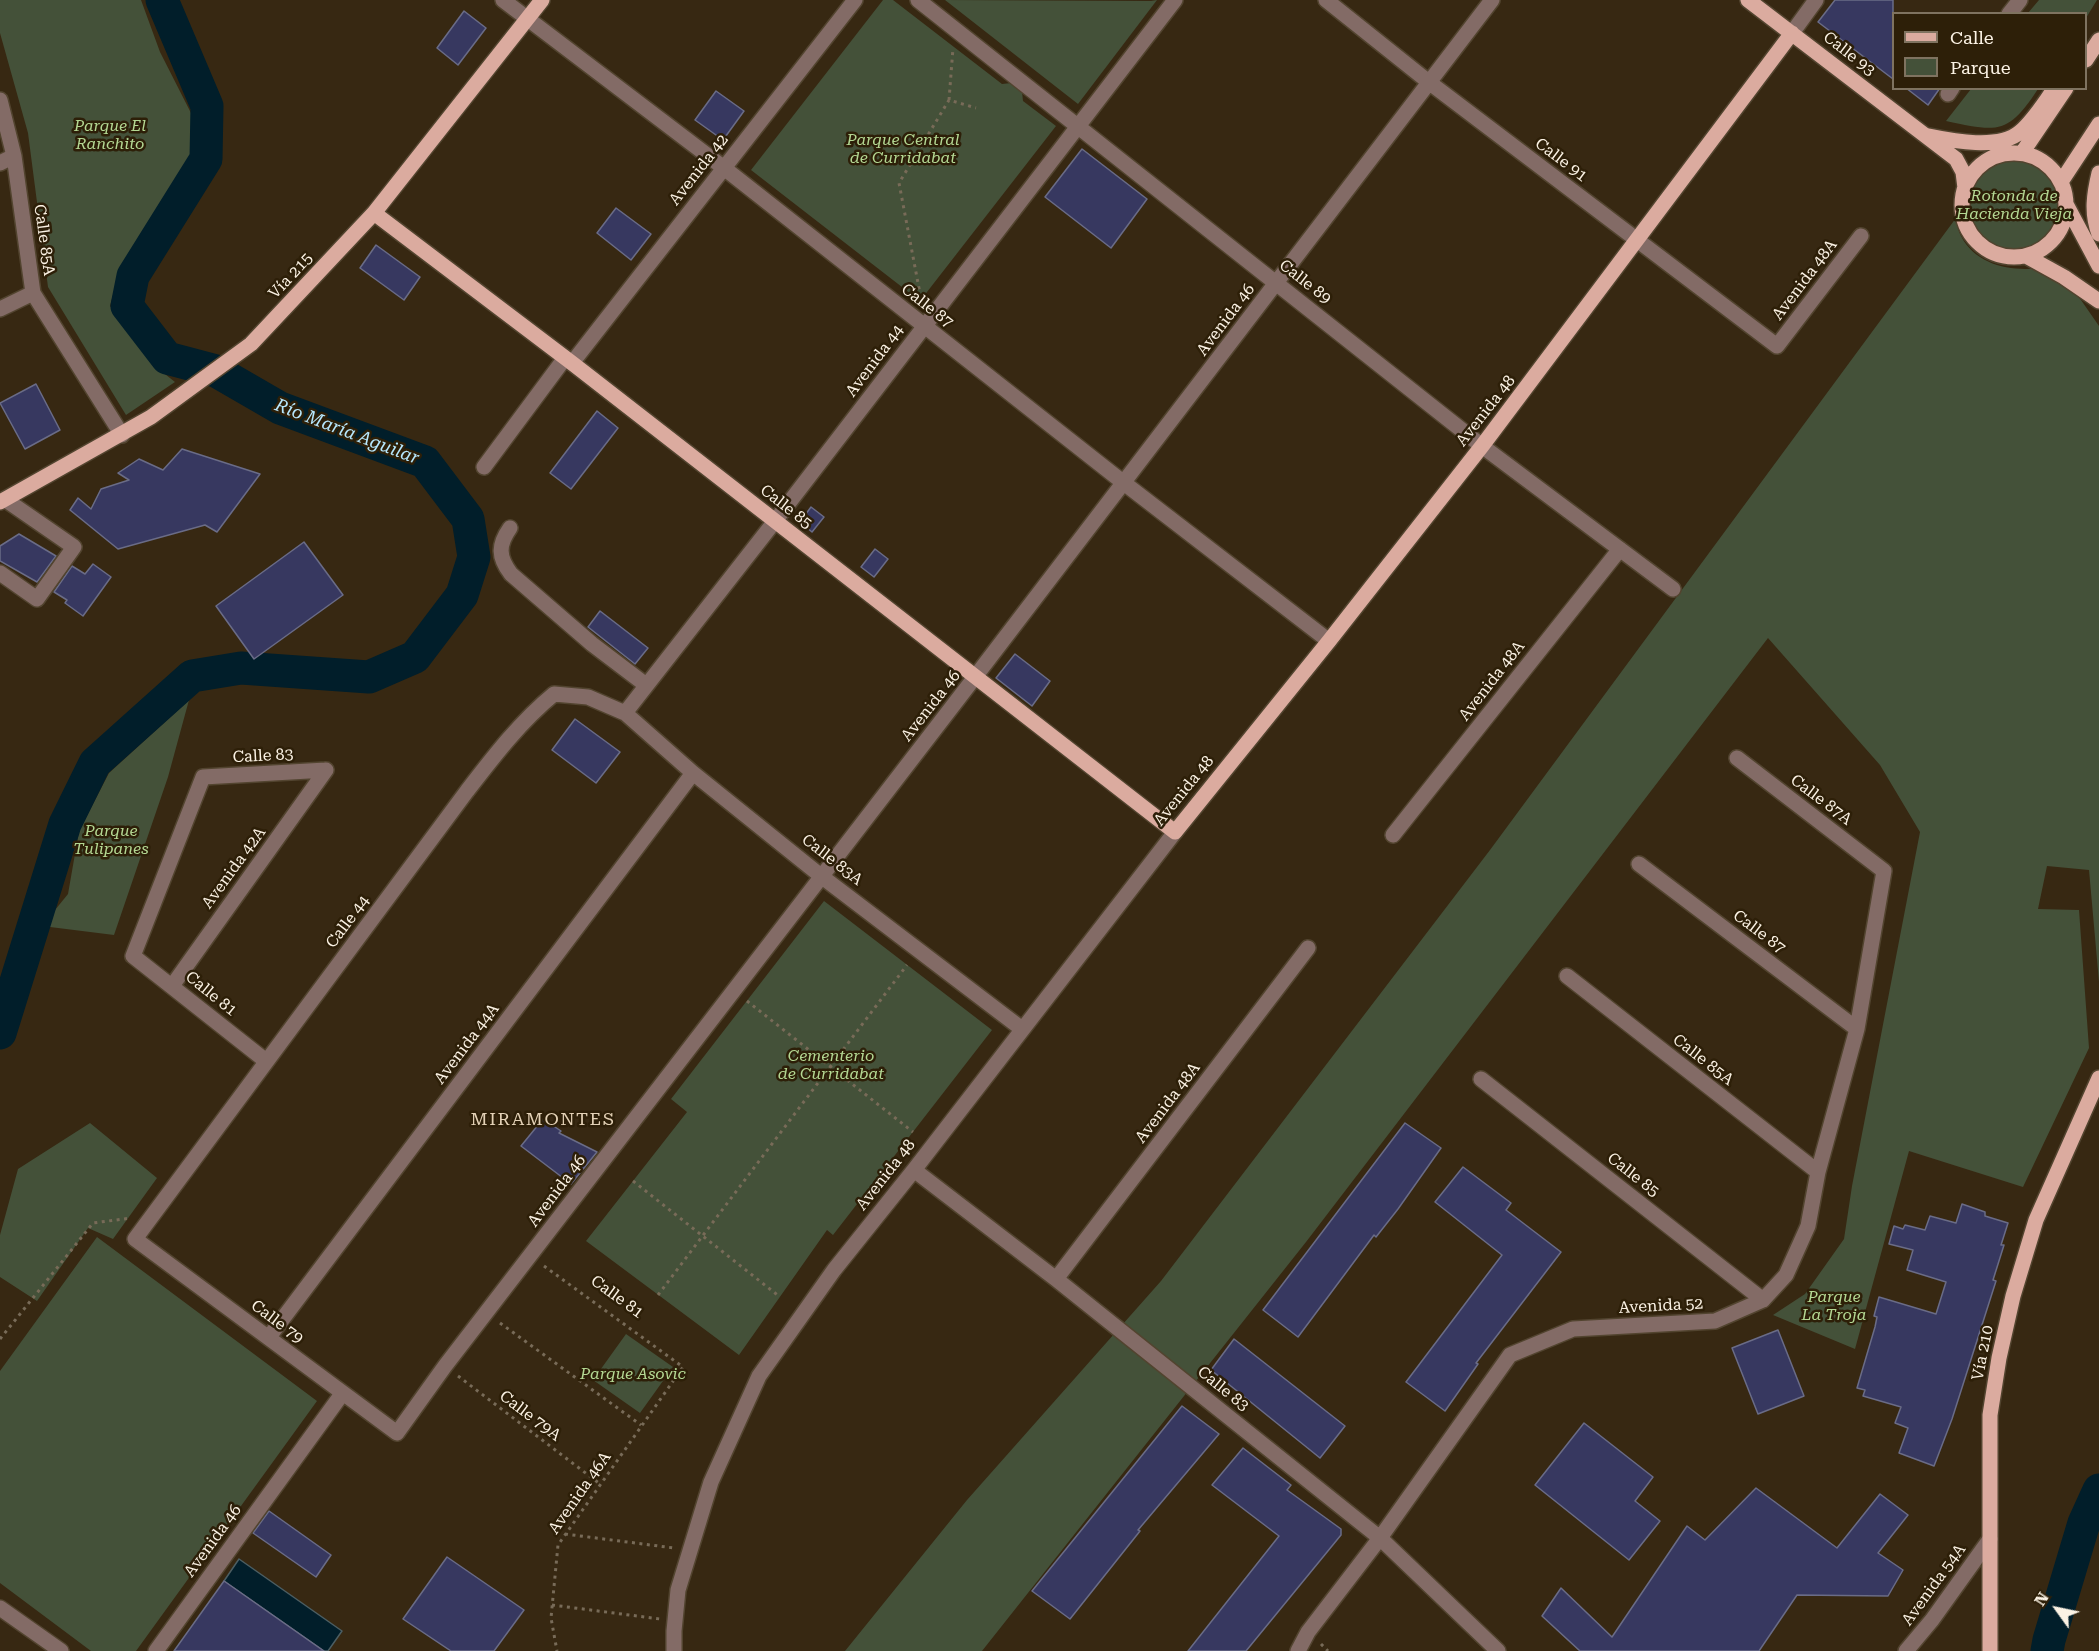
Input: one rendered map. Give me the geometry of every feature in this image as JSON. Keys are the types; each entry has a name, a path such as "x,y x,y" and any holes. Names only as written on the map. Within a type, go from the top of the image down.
{"main road":[{"name":"Vía 215","path":"3,501 122,435 172,402 251,344 374,213 542,0"},
{"name":"Calle 93","path":"1748,0 1956,159"},
{"name":"Avenida 48","path":"1175,832 1482,446 1792,33"},
{"path":"2087,47 2099,38"},
{"path":"2087,57 2099,38"},
{"path":"1925,135 1955,141 1988,142 2007,139 2018,134 2030,123 2054,90"},
{"path":"2022,153 2065,90"},
{"path":"2061,182 2099,124"},
{"path":"1956,159 1972,162 1988,160 2004,154 2022,153 2052,168 2061,182 2066,204 2099,266"},
{"path":"1956,159 1963,172 1965,188"},
{"path":"1988,160 1974,172 1965,188 1962,201 1963,216 1968,229 1976,241 1987,250 2013,258 2026,256 2043,249 2055,237 2064,221 2066,204"},
{"path":"2099,173 2093,208 2099,234"},
{"name":"Calle 85","path":"374,213 569,360 1175,832"},
{"path":"2026,256 2064,277 2099,301"},
{"name":"Vía 210","path":"1990,1651 1990,1415 1999,1358 2013,1296 2036,1220 2099,1078"}],"street":[{"name":"Calle 87","path":"503,0 724,168 924,327 1329,641"},
{"name":"Avenida 42","path":"484,467 724,168 855,0"},
{"name":"Calle 89","path":"918,0 1482,446 1673,589"},
{"name":"Avenida 44","path":"625,713 1175,0"},
{"name":"Calle 91","path":"1326,0 1430,83 1777,346"},
{"name":"Avenida 46","path":"397,1433 445,1366 1492,0"},
{"name":"Avenida 48","path":"1792,33 1816,0"},
{"path":"2011,12 2020,0"},
{"name":"Calle 85A","path":"0,100 7,159 33,293 122,435"},
{"name":"Avenida 48A","path":"1777,346 1861,236"},
{"path":"0,309 33,293"},
{"path":"0,573 37,599 74,547 3,501"},
{"path":"510,528 500,548 502,563 511,574 592,644 646,685"},
{"name":"Avenida 48A","path":"1393,835 1620,549"},
{"name":"Calle 44","path":"135,1239 467,790 532,712 554,694 588,697 625,713"},
{"name":"Calle 83A","path":"625,713 693,773 821,876 1022,1029"},
{"name":"Calle 87A","path":"1737,758 1884,871"},
{"name":"Calle 83","path":"133,956 203,777 326,770"},
{"name":"Avenida 42A","path":"172,986 326,770"},
{"name":"Avenida 44A","path":"269,1337 693,773"},
{"name":"Avenida 48","path":"674,1651 678,1590 711,1482 759,1376 834,1270 1175,832"},
{"name":"Calle 87","path":"1639,864 1857,1029"},
{"name":"Avenida 52","path":"1298,1651 1308,1632 1380,1538 1510,1355 1572,1329 1715,1321 1763,1300 1786,1275 1808,1226 1818,1172 1857,1029 1884,871"},
{"name":"Avenida 48A","path":"1056,1279 1308,948"},
{"name":"Calle 81","path":"133,956 266,1062"},
{"name":"Calle 85A","path":"1567,976 1818,1172"},
{"name":"Calle 85","path":"1481,1079 1763,1300"},
{"name":"Calle 83","path":"914,1170 1056,1279 1380,1538 1498,1651"},
{"name":"Calle 79","path":"135,1239 397,1433"},
{"name":"Avenida 46","path":"156,1651 342,1394"},
{"name":"Avenida 54A","path":"1906,1651 1932,1620 1990,1539"},
{"path":"0,1608 61,1651"}],"path":[{"path":"923,309 899,183 949,100 954,29"},
{"path":"949,100 976,108"},
{"path":"658,1295 907,965"},
{"path":"747,1001 912,1132"},
{"path":"633,1181 780,1297"},
{"path":"0,1339 93,1222 152,1217"},
{"name":"Calle 81","path":"530,1256 682,1367"},
{"path":"486,1314 641,1425"},
{"name":"Calle 79A","path":"445,1366 600,1484"},
{"name":"Avenida 46A","path":"557,1651 551,1618 558,1545 682,1367"},
{"path":"565,1534 690,1550"},
{"path":"552,1605 675,1621"}],"green space":[{"name":"Parque El Ranchito","path":"0,0 141,0 160,52 192,115 193,156 119,273 110,306 151,363 175,382 126,415 48,287 28,133 0,33"},
{"name":"Parque Central de Curridabat","path":"883,0 893,0 1002,84 1021,82 1023,101 1056,126 920,301 751,170"},
{"path":"945,0 1151,1 1157,0 1078,104"},
{"path":"2039,0 2097,0 2087,16 2087,12 2029,12"},
{"path":"1970,90 2037,90 2018,115 2000,126 1978,127 1946,121"},
{"name":"Rotonda de Hacienda Vieja","path":"2014,161 2031,165 2045,174 2054,188 2058,205 2054,222 2045,236 2031,245 2014,249 1997,245 1983,236 1974,222 1970,205 1974,188 1983,174 1997,165"},
{"name":"Parque La Troja","path":"1956,218 1960,234 1968,247 1989,262 2027,269 2052,266 2081,300 2099,326 2099,982 2089,870 2047,866 2038,909 2079,910 2089,1048 2023,1187 1909,1151 1855,1349 1773,1315 1805,1294 1844,1239 1852,1186 1920,832 1880,765 1768,638 1306,1242 982,1651 845,1651 967,1500 1161,1281 1490,850"},
{"name":"Parque Tulipanes","path":"189,700 168,777 114,935 42,926 68,894 79,831 109,773"},
{"name":"Cementerio de Curridabat","path":"824,901 992,1030 833,1235 827,1230 739,1355 586,1241 687,1112 671,1099"},
{"path":"90,1123 157,1178 113,1239 88,1228 37,1301 0,1277 0,1235 18,1169"},
{"path":"97,1237 317,1401 136,1651 91,1651 0,1583 0,1371"},
{"name":"Parque Asovic","path":"626,1334 673,1367 640,1413 593,1380"}],"water":[{"path":"239,1559 342,1631 328,1651 324,1651 224,1581"}],"building":[{"path":"1835,0 1893,0 1892,78 1818,22"},
{"path":"464,11 486,28 458,65 437,48"},
{"path":"1909,90 1939,90 1928,105"},
{"path":"716,91 744,111 723,140 695,120"},
{"path":"1082,149 1147,199 1111,248 1045,197"},
{"path":"616,208 651,234 631,260 597,233"},
{"path":"376,245 420,277 404,300 360,268"},
{"path":"36,384 60,430 25,449 0,403"},
{"path":"597,411 618,428 571,489 550,473"},
{"path":"182,449 260,474 217,532 205,525 118,549 70,510 78,498 91,509 101,489 129,480 118,473 139,459 163,470"},
{"path":"811,507 824,517 812,532 800,522"},
{"path":"19,534 56,556 37,582 0,561 0,546"},
{"path":"304,542 343,595 254,659 216,606"},
{"path":"875,549 888,559 874,577 861,567"},
{"path":"93,564 111,577 83,616 65,603 67,600 54,592 72,566 85,574"},
{"path":"600,611 648,648 635,664 588,627"},
{"path":"1015,654 1050,681 1032,706 996,678"},
{"path":"575,719 620,752 596,783 552,750"},
{"path":"543,1119 561,1131 559,1133 597,1152 571,1184 521,1146"},
{"path":"1405,1123 1441,1148 1398,1209 1376,1237 1374,1235 1298,1337 1263,1310"},
{"path":"1463,1167 1511,1203 1506,1210 1561,1252 1476,1363 1478,1364 1445,1411 1406,1382 1502,1255 1435,1202"},
{"path":"1962,1204 1985,1212 1985,1216 2008,1223 1993,1280 1996,1281 1952,1419 1934,1466 1899,1453 1908,1428 1895,1423 1901,1407 1863,1396 1865,1390 1857,1388 1875,1327 1877,1317 1874,1316 1879,1297 1936,1314 1946,1282 1907,1270 1913,1250 1889,1244 1894,1226 1903,1229 1905,1225 1925,1230 1930,1216 1956,1223"},
{"path":"1778,1330 1804,1396 1758,1414 1732,1348"},
{"path":"1234,1339 1345,1426 1320,1458 1211,1370"},
{"path":"1182,1406 1219,1434 1138,1530 1140,1531 1070,1619 1032,1591"},
{"path":"1584,1423 1653,1477 1635,1501 1660,1521 1629,1560 1535,1485"},
{"path":"1243,1448 1291,1485 1287,1490 1341,1529 1341,1535 1246,1651 1188,1651 1279,1536 1212,1485"},
{"path":"1756,1488 1837,1548 1880,1494 1908,1515 1878,1553 1903,1570 1888,1596 1797,1595 1759,1651 1580,1651 1542,1616 1561,1588 1612,1637 1687,1526 1705,1540"},
{"path":"269,1511 331,1555 316,1577 253,1533"},
{"path":"447,1557 524,1610 494,1651 451,1651 403,1619"},
{"path":"224,1581 324,1651 174,1651"}],"waterway":[{"name":"Río María Aguilar","path":"0,1033 65,824 95,763 192,676 241,668 369,677 415,657 462,595 474,557 468,519 425,462 280,408 216,371 167,358 127,306 133,276 206,159 207,106 162,0"},
{"path":"2047,1651 2084,1523 2099,1490"}],"district":[{"name":"MIRAMONTES","path":"543,1120"}]}
